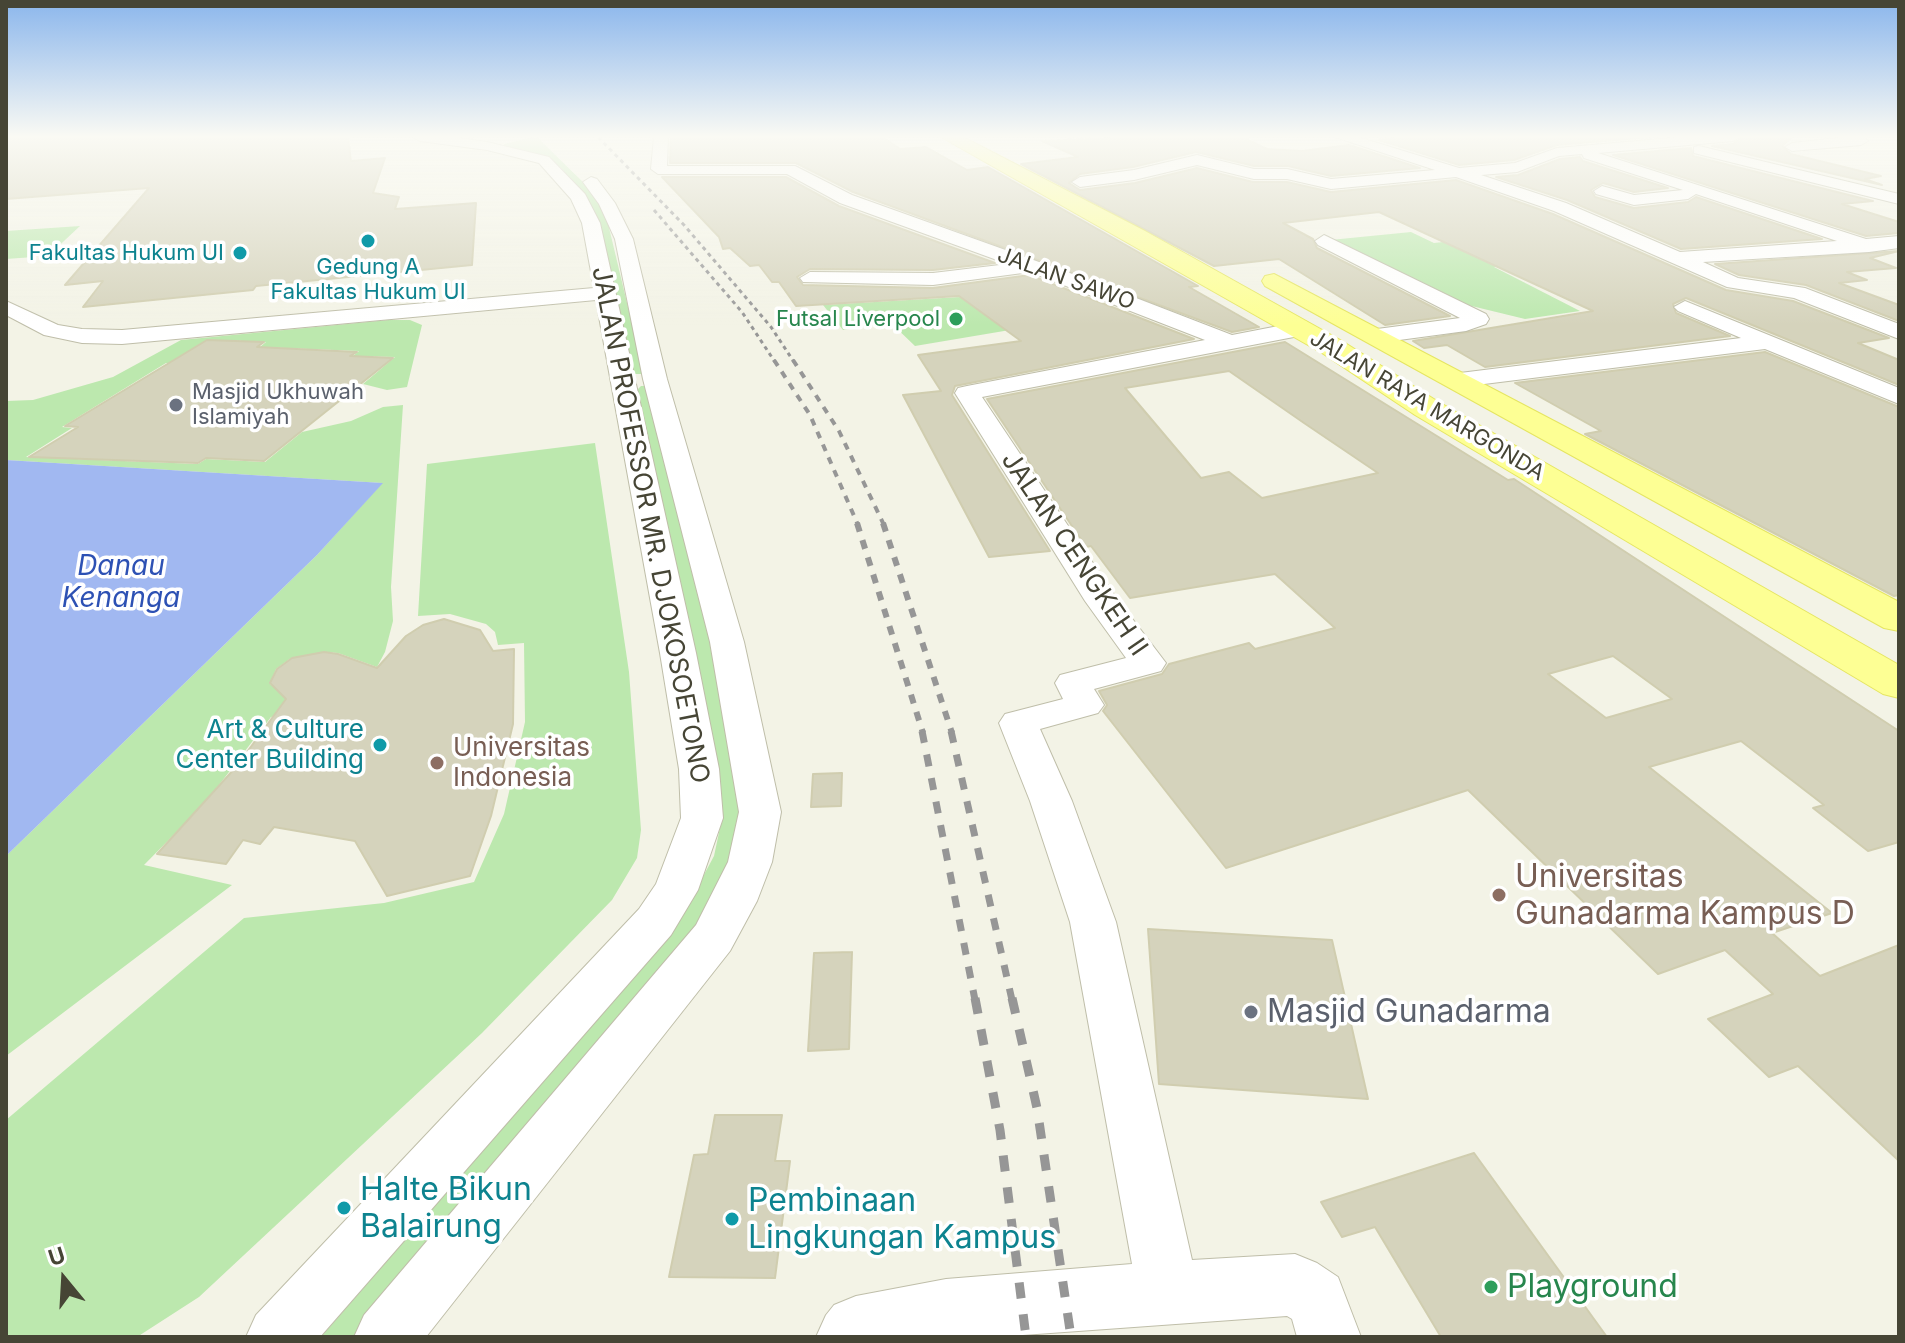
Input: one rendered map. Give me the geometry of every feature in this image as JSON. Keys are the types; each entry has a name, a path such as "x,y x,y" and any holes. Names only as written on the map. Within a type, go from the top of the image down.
{"main road":[{"name":"JALAN RAYA MARGONDA","path":"1076,200 1899,684"},
{"name":"JALAN RAYA MARGONDA","path":"1115,200 1228,256"},
{"name":"JALAN RAYA MARGONDA","path":"1255,271 1896,614"}],"street":[{"name":"JALAN PROFESSOR MR. DJOKOSOETONO","path":"386,1337 713,938 734,901 750,862 760,812 727,642 606,293 591,223 580,200"},
{"name":"JALAN PROFESSOR MR. DJOKOSOETONO","path":"278,1337 655,922 676,890 702,818 699,769 639,381 624,239 604,200"},
{"name":"JALAN SAWO","path":"848,200 1229,342"},
{"path":"1537,200 1573,212 1742,286 1798,292 1899,332"},
{"path":"1728,200 1869,246"},
{"path":"1886,215 1860,204 1899,200"},
{"path":"1324,241 1478,319 1466,324 1377,336"},
{"path":"1675,258 1899,242"},
{"path":"810,278 923,279 1032,266"},
{"path":"6,307 52,330 82,336 122,337 606,293"},
{"path":"1685,307 1899,397"},
{"path":"1229,342 1299,329"},
{"name":"JALAN CENGKEH II","path":"1168,1292 1093,922 1051,801 1018,723 1085,705 1073,683 1148,663 1102,601 967,393 1229,342"},
{"path":"1460,380 1766,342"},
{"path":"848,1337 856,1327 925,1312 966,1322 1168,1292 1295,1285 1316,1299 1329,1337"}],"green space":[{"path":"587,200 596,200 606,215 644,374 631,374 601,229"},
{"path":"80,226 48,256 6,259 6,231"},
{"path":"1542,231 1604,258 1494,267 1580,311 1525,319 1451,301 1320,241 1411,232 1434,243"},
{"name":"Futsal Liverpool","path":"1058,287 1099,315 915,346 891,323 843,330 823,305 960,297"},
{"path":"410,320 422,325 407,387 387,390 363,384 395,357 353,356 359,351 260,347 266,342 221,340 182,364 166,363 62,427 72,428 26,457 198,464 206,459 265,462 302,432 351,421 383,407 403,405 391,587 393,621 385,652 377,667 338,653 324,652 291,658 276,669 270,684 291,699 282,715 271,717 206,802 144,865 232,885 6,1056 6,856 317,555 382,483 6,460 6,401 33,400 113,377 181,340"},
{"path":"647,386 711,646 742,812 719,899 356,1337 321,1337 676,927 714,856 723,814 637,390"},
{"path":"595,443 629,672 641,830 637,858 612,900 482,1033 199,1297 137,1337 6,1337 6,1120 244,918 384,903 474,882 504,814 525,722 524,643 498,645 495,632 486,624 450,614 418,616 427,464"}],"water":[{"name":"Danau Kenanga","path":"6,460 383,483 317,555 6,856"}],"building":[{"path":"139,200 398,200 395,209 476,203 472,265 83,307 103,281 65,285"},
{"path":"684,200 827,200 995,263 933,270 810,269 797,277 803,285 933,288 1030,275 1194,339 955,386 952,395 1050,551 989,557 903,395 941,391 918,355 1021,341 959,296 796,306 779,282 772,282 759,265 750,266 730,248 723,249 719,237"},
{"path":"874,200 1046,200 1198,286 1189,287 1259,327 1232,332"},
{"path":"1088,200 1512,200 1553,214 1726,290 1793,301 1889,338 1858,343 1899,360 1899,385 1686,298 1673,304 1676,313 1730,336 1485,367 1447,345 1424,348 1413,341 1593,311 1379,212 1283,223 1313,239 1317,248 1450,316 1385,325 1279,259 1214,266"},
{"path":"1567,200 1604,200 1634,208 1704,200 1822,239 1681,249"},
{"path":"1753,200 1868,200 1873,201 1842,204 1899,222 1899,233 1866,236"},
{"path":"1899,251 1870,258 1896,268 1847,272 1867,280 1839,283 1899,305 1899,321 1806,285 1739,275 1715,264"},
{"name":"Masjid Ukhuwah Islamiyah","path":"207,340 264,342 257,347 357,352 350,356 393,358 264,461 206,458 198,463 29,457 78,427 65,426"},
{"path":"1285,342 1508,480 1514,479 1899,731 1899,842 1868,851 1813,808 1824,805 1741,741 1649,767 1832,913 1772,933 1820,976 1899,945 1899,1161 1798,1066 1769,1077 1708,1019 1773,994 1725,950 1658,974 1468,790 1226,868 1103,711 1107,705 1099,691 1162,674 1169,664 1249,643 1255,649 1335,628 1275,574 1130,598 1091,546 1086,547 987,399","holes":["1229,371 1304,423 1378,473 1262,498 1229,472 1201,478 1125,388","1613,656 1672,699 1606,718 1548,674"]},
{"path":"1765,352 1899,407 1899,595 1894,596 1585,434 1601,431 1515,383"},
{"name":"Art & Culture Center Building","path":"444,619 480,630 493,651 514,649 513,724 491,816 470,876 387,896 355,841 274,827 260,844 243,840 226,864 157,854 236,767 286,699 270,683 277,669 292,658 324,652 377,668 406,636 423,625"},
{"path":"842,773 841,806 811,807 813,774"},
{"name":"Masjid Gunadarma","path":"1148,929 1332,940 1368,1099 1159,1084"},
{"path":"852,952 849,1049 808,1051 814,953"},
{"name":"Pembinaan Lingkungan Kampus","path":"715,1115 782,1115 775,1161 790,1161 775,1278 669,1277 694,1155 708,1154"},
{"name":"Playground","path":"1474,1153 1607,1337 1441,1337 1375,1227 1342,1237 1321,1202"}],"railway":[{"path":"659,200 771,327 794,362"},
{"path":"654,210 742,312 775,362"},
{"path":"774,360 810,415 858,525"},
{"path":"793,360 839,431 884,525"},
{"path":"857,523 923,733"},
{"path":"883,523 952,733"},
{"path":"922,731 975,1000"},
{"path":"951,731 1012,1000"},
{"path":"975,998 1000,1130 1026,1337"},
{"path":"1012,998 1037,1108 1071,1337"}],"place":[{"name":"Gedung A Fakultas Hukum UI","path":"368,241"},
{"name":"Fakultas Hukum UI","path":"240,253"},
{"name":"Futsal Liverpool","path":"956,319"},
{"name":"Masjid Ukhuwah Islamiyah","path":"176,405"},
{"name":"Art & Culture Center Building","path":"380,745"},
{"name":"Universitas Indonesia","path":"437,763"},
{"name":"Universitas Gunadarma Kampus D","path":"1499,895"},
{"name":"Masjid Gunadarma","path":"1251,1012"},
{"name":"Halte Bikun Balairung","path":"344,1208"},
{"name":"Pembinaan Lingkungan Kampus","path":"732,1219"},
{"name":"Playground","path":"1491,1287"}]}
